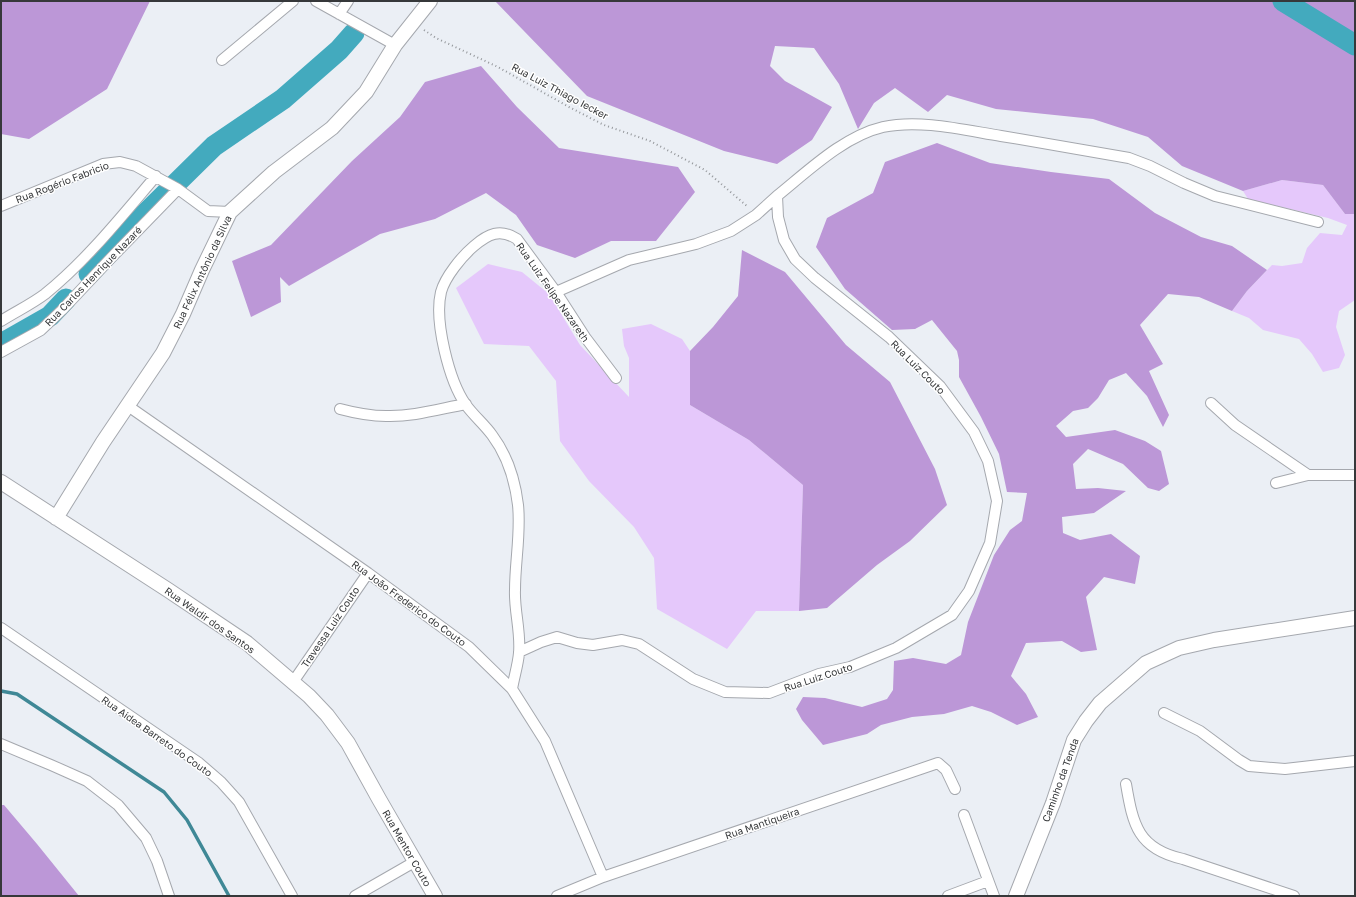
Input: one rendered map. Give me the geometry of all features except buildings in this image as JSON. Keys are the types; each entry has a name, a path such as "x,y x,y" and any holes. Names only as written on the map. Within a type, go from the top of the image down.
{"street":[{"path":"222,60 292,1"},
{"path":"316,1 395,45"},
{"path":"339,14 348,1"},
{"name":"Rua Félix Antônio da Silva","path":"56,518 103,442 163,353 183,314 230,212 274,172 332,128 366,92 395,45 430,1"},
{"path":"556,292 629,260 696,244 731,231 756,215 825,156 860,136 883,128 907,124 948,127 1130,158 1215,196 1318,222"},
{"name":"Rua Rogério Fabricio","path":"1,206 103,164 120,162 136,166 156,176 178,189 208,211 230,212"},
{"name":"Rua Carlos Henrique Nazaré","path":"1,321 44,295 68,274 112,227 156,176"},
{"name":"Rua Carlos Henrique Nazaré","path":"1,352 41,330 178,189"},
{"name":"Rua Luiz Couto","path":"519,652 541,642 557,638 593,645 622,640 639,644 693,679 725,692 769,693 819,674 850,667 896,648 952,615 969,591 990,543 997,501 988,460 974,432 940,386 889,337 815,278 795,259 784,240 778,217 777,196"},
{"name":"Rua Luiz Felipe Nazareth","path":"512,688 519,652 514,591 519,534 518,505 513,476 504,455 492,435 466,404 448,368 440,322 441,292 453,269 465,254 479,241 495,233 508,233 517,239 556,292 585,337 616,378"},
{"path":"1211,403 1235,426 1308,475"},
{"path":"340,409 362,414 386,416 407,415 466,404"},
{"name":"Rua João Frederico do Couto","path":"128,406 368,573 469,647 512,688 545,741 603,876"},
{"path":"1276,482 1308,475 1355,475"},
{"name":"Rua Waldir dos Santos","path":"1,482 247,643 309,696 327,715 348,743 379,799"},
{"name":"Travessa Luiz Couto","path":"293,682 368,573"},
{"name":"Caminho da Tenda","path":"1016,896 1052,803 1074,740 1100,703 1146,662 1179,648 1214,640 1355,618"},
{"name":"Rua Aidea Barreto do Couto","path":"1,628 139,724 199,763 221,782 239,802 292,896"},
{"path":"1164,713 1200,731 1249,766 1284,769 1355,761"},
{"path":"1,744 87,782 118,805 146,838 157,861 169,896"},
{"name":"Rua Mantiqueira","path":"556,896 603,876 938,763 946,770 955,789"},
{"path":"1126,784 1132,817 1141,836 1154,848 1169,856 1294,896"},
{"name":"Rua Mentor Couto","path":"379,799 435,896"},
{"path":"964,815 994,896"},
{"path":"355,896 416,861"},
{"path":"948,896 988,881"}],"path":[{"name":"Rua Luiz Thiago Iecker","path":"414,23 436,38 498,67 604,125 650,141 705,170 756,215"}],"shaded area":[{"path":"1,1 150,1 107,89 29,139 1,134"},
{"path":"495,1 1355,1 1355,214 1345,214 1323,185 1282,180 1243,191 1182,166 1148,137 1093,119 996,109 947,95 928,112 895,88 874,103 858,129 839,84 814,48 775,46 770,66 785,81 832,107 812,140 777,164 724,151 587,96"},
{"path":"481,66 517,107 559,148 678,167 695,192 656,241 611,241 575,258 537,245 516,215 486,193 435,219 380,234 289,286 280,277 281,302 251,317 232,261 271,245 352,161 400,117 425,82"},
{"path":"937,143 990,163 1109,179 1155,213 1201,237 1232,246 1267,270 1247,291 1232,311 1199,297 1168,294 1140,325 1163,364 1149,371 1169,415 1163,427 1147,396 1126,373 1109,380 1098,398 1088,408 1073,411 1056,426 1066,437 1115,430 1145,441 1161,451 1169,484 1159,491 1148,488 1123,464 1088,449 1073,464 1076,489 1098,488 1126,491 1094,513 1062,517 1063,533 1080,540 1111,534 1140,556 1135,584 1104,577 1086,597 1097,650 1081,652 1062,641 1026,643 1011,676 1026,694 1038,717 1017,725 991,712 972,706 944,714 912,717 881,725 867,734 823,745 802,720 796,709 803,697 825,698 862,707 887,699 893,690 894,661 913,658 946,664 961,655 968,622 994,555 1010,530 1022,521 1027,493 1007,492 999,454 959,377 959,360 957,351 932,320 915,329 892,330 845,289 816,247 827,218 873,193 885,162"},
{"path":"1282,180 1323,185 1345,214 1355,214 1355,300 1339,311 1336,327 1345,355 1339,368 1323,372 1312,354 1299,339 1263,330 1249,318 1232,311 1247,291 1272,265 1282,266 1302,263 1307,248 1320,233 1342,235 1347,225 1328,218 1248,199 1243,191"},
{"path":"742,250 785,272 846,345 890,382 935,469 947,505 910,541 877,565 827,608 799,611 803,485 749,440 690,405 690,351 713,327 738,296"},
{"path":"488,264 522,272 549,294 580,345 629,397 629,358 624,346 622,329 651,324 682,339 690,351 690,405 749,440 803,485 799,611 756,611 727,649 657,609 654,558 634,527 589,481 560,441 556,381 529,346 484,344 456,288"},
{"path":"1,805 4,805 79,896 1,896"}],"waterway":[{"path":"1283,1 1355,45"},
{"path":"89,274 148,211 214,146 283,99 339,50 354,33"},
{"path":"1,344 50,316 66,299"},
{"path":"1,691 17,694 164,792 187,820 229,896"}]}
